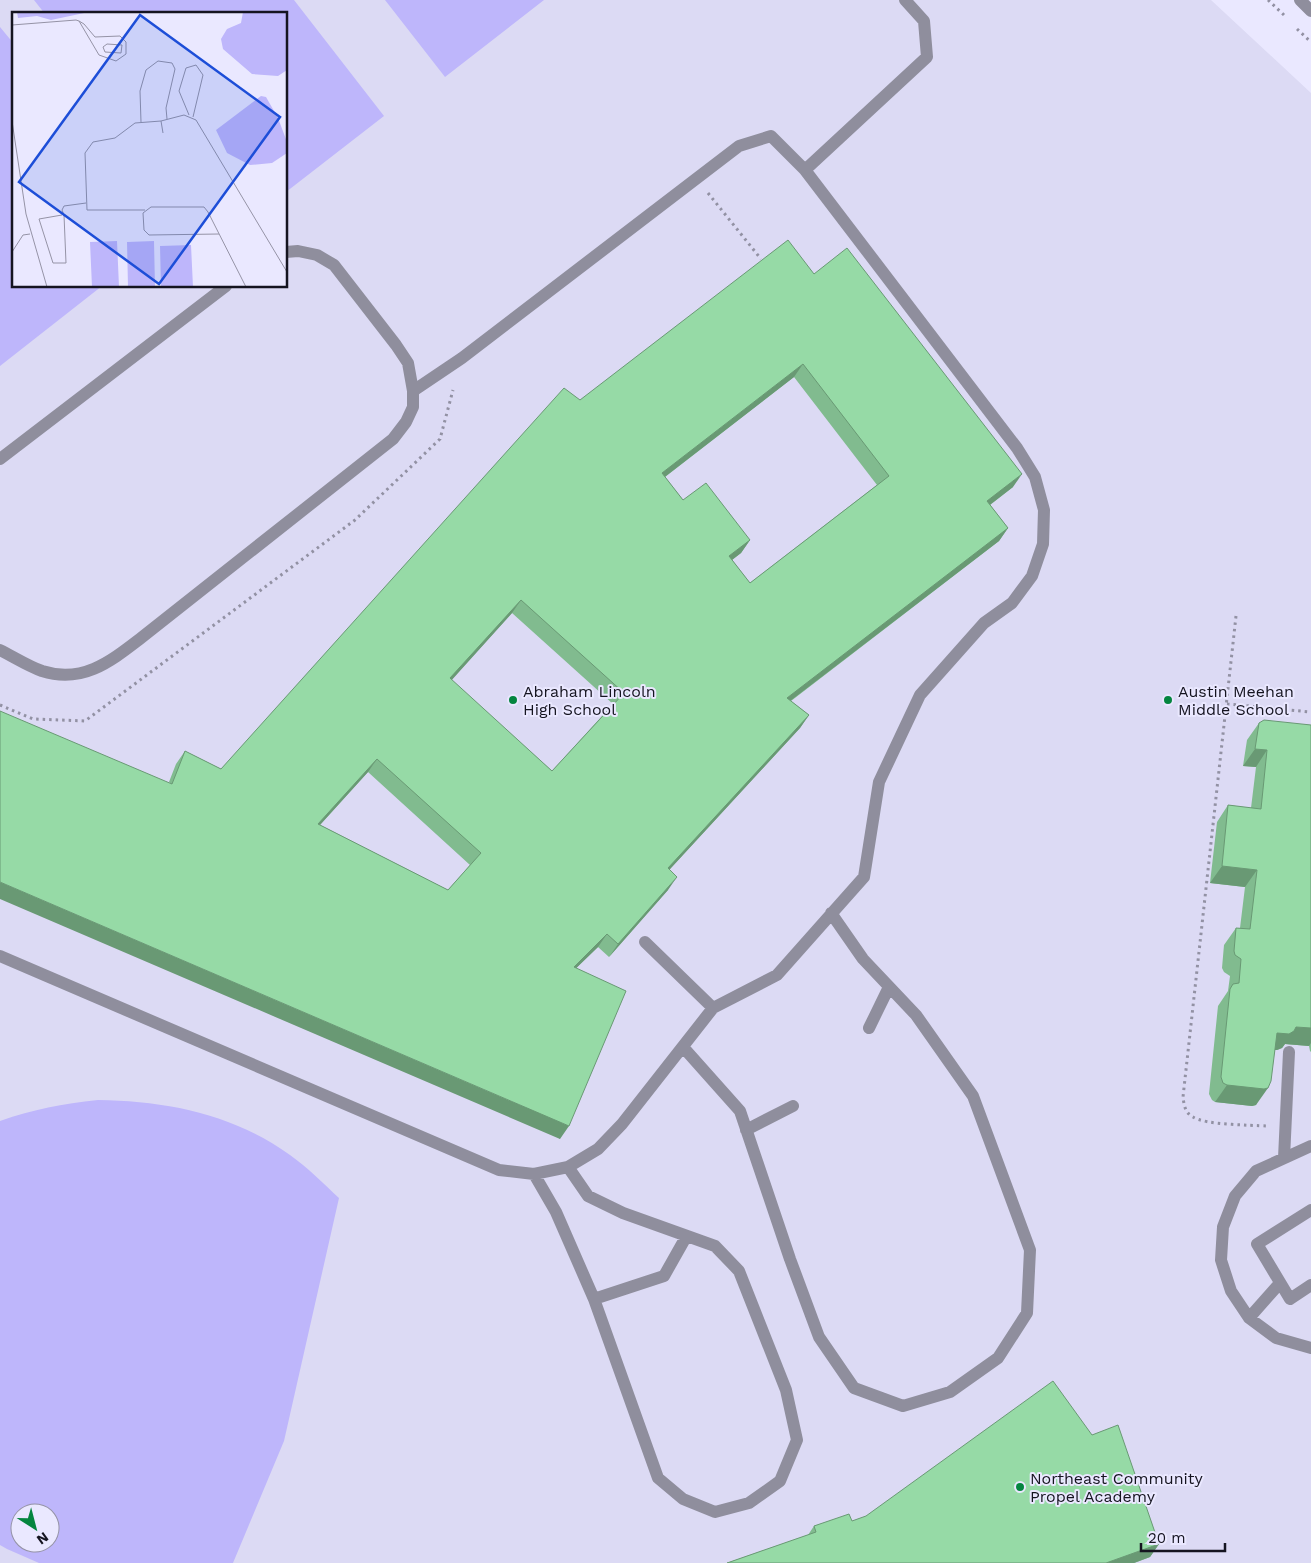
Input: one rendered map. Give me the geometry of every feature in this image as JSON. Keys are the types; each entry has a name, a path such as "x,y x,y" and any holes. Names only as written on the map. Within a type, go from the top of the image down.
{"street":[{"path":"805,170 928,57 924,21 905,0"},
{"path":"1300,0 1311,10"},
{"path":"0,956 499,1170 534,1174 568,1167 598,1149 622,1124 713,1008 777,976 864,877 879,782 920,695 984,624 1012,603 1032,576 1043,544 1044,510 1035,477 1017,448 805,170 771,136 739,146 462,358 414,391"},
{"path":"0,650 43,671 66,674 90,672 107,663 393,439 406,422 413,407 414,391 408,363 396,345 334,265 317,255 298,250 288,252"},
{"path":"0,459 223,288"},
{"path":"683,1047 740,1111 819,1337 854,1388 903,1406 950,1392 998,1358 1027,1313 1030,1250 973,1096 916,1015 863,959 831,914"},
{"path":"645,942 713,1008"},
{"path":"869,1028 890,987"},
{"path":"1284,1158 1289,1052"},
{"path":"746,1130 793,1106"},
{"path":"1311,1146 1256,1171 1235,1196 1223,1227 1221,1260 1231,1291 1249,1318 1276,1338 1311,1348"},
{"path":"534,1174 556,1212 594,1299 658,1478 683,1500 715,1512 749,1503 780,1481 797,1440 786,1390 739,1271 714,1246 623,1213 588,1196 568,1167"},
{"path":"1311,1210 1257,1244 1290,1299 1311,1285"},
{"path":"594,1299 664,1276 686,1237"},
{"path":"1249,1318 1280,1283"}],"path":[{"path":"697,179 761,259"},
{"path":"0,705 33,718 85,721 347,526 440,439 462,358"},
{"path":"1236,616 1183,1097 1184,1107 1191,1117 1203,1122 1270,1126"},
{"path":"1227,704 1311,712"}],"shaded area":[{"name":"Abraham Lincoln High School","path":"0,0 1211,0 1311,93 1311,1563 0,1563"},
{"path":"34,0 294,0 384,116 288,190 288,12 43,12"},
{"path":"385,0 544,0 445,77"},
{"path":"0,27 12,42 12,288 99,288 0,366"},
{"path":"98,1100 149,1103 198,1112 222,1120 246,1129 290,1155 339,1198 284,1441 233,1563 39,1563 16,1553 60,1553 60,1503 10,1503 10,1550 0,1545 0,1121 60,1105"}],"building":[{"path":"788,240 814,274 847,248 1022,474 987,501 1008,528 787,698 809,715 668,868 677,877 618,944 607,934 574,967 626,991 569,1126 0,882 0,711 172,784 185,751 221,769 564,388 580,400","holes":["803,364 889,476 750,583 729,556 750,540 706,483 683,500 662,473","521,600 624,693 552,771 450,678","377,759 481,853 448,890 318,824"]},
{"path":"1264,720 1311,725 1311,1028 1296,1027 1289,1034 1277,1033 1271,1081 1268,1088 1264,1089 1227,1085 1223,1083 1221,1077 1230,989 1233,984 1239,983 1241,959 1235,955 1234,951 1236,928 1250,929 1257,870 1222,866 1228,805 1261,809 1267,750 1255,749 1259,723"},
{"name":"Northeast Community Propel Academy","path":"1053,1381 1092,1435 1118,1425 1159,1544 1106,1563 727,1563 816,1532 814,1526 849,1514 852,1521 866,1516"}],"place":[{"name":"Abraham Lincoln High School","path":"513,700"},
{"name":"Austin Meehan Middle School","path":"1168,700"},
{"name":"Northeast Community Propel Academy","path":"1020,1487"}]}
